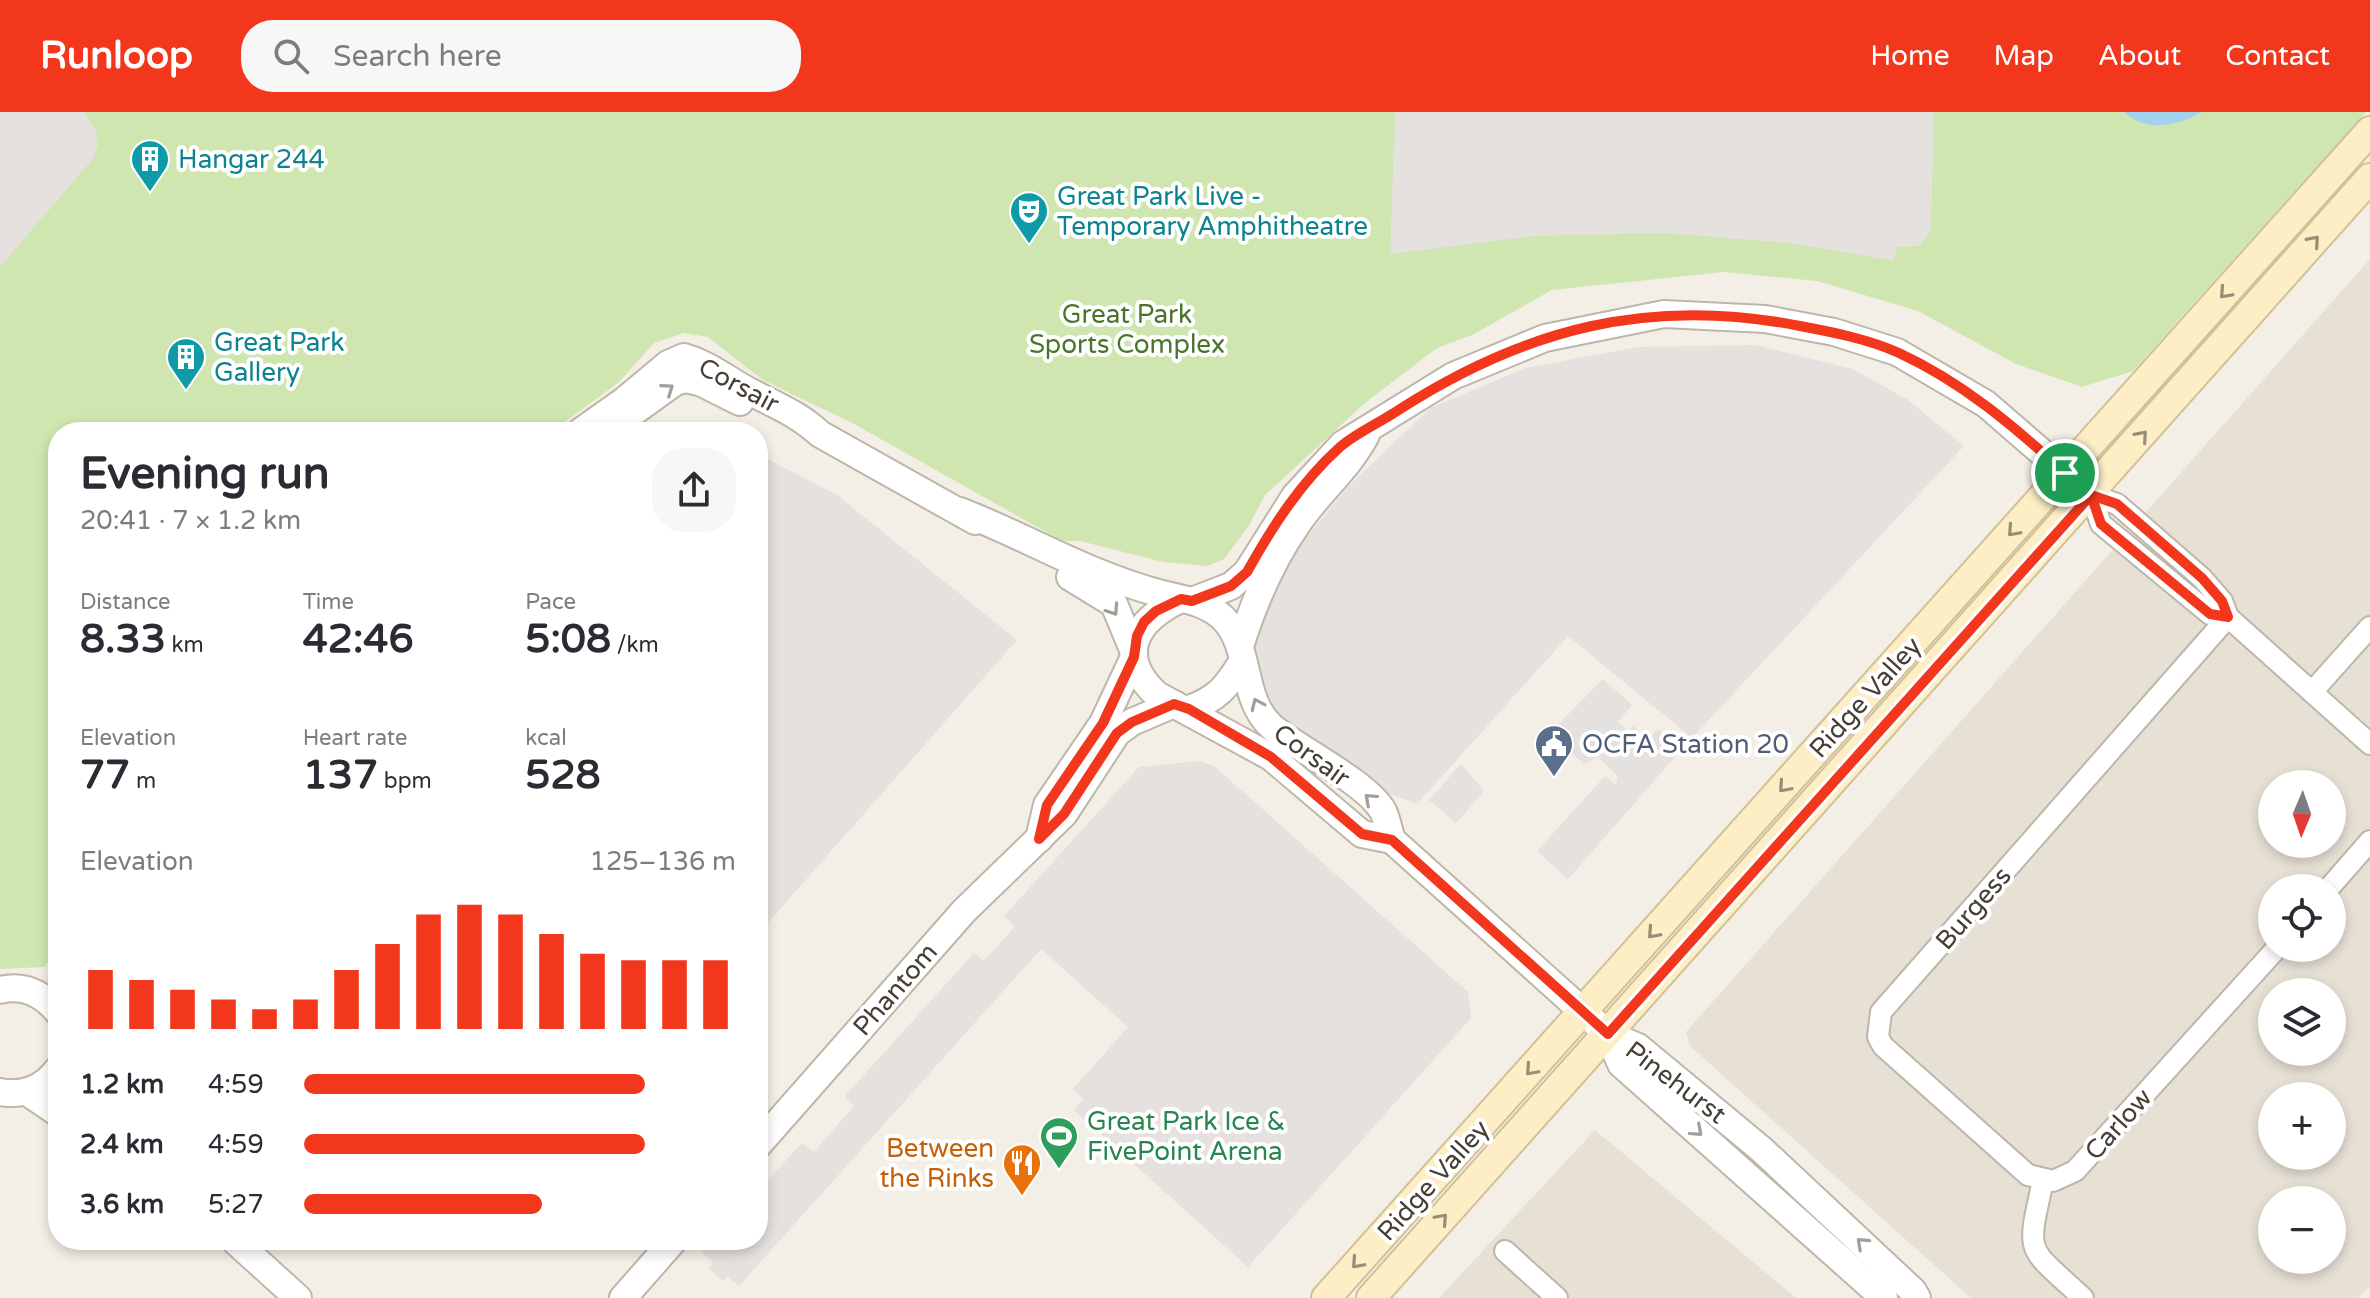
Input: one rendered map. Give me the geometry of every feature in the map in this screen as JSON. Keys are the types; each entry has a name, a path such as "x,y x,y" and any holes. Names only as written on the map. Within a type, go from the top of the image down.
{"main road":[{"name":"Ridge Valley","path":"1326,1298 2370,131"},
{"name":"Ridge Valley","path":"1371,1298 2091,495 2370,178"}],"street":[{"path":"1039,839 1047,805 1103,723 1134,655 1144,622 1156,611 1231,586 1247,572 1267,536 1317,470 1343,444 1453,376 1545,338 1664,314 1719,314 1834,332 1897,352 1986,404 2091,495 2101,524 2210,614 2228,617 2370,744"},
{"name":"Corsair","path":"594,422 668,364 684,357 716,369 736,384 805,419 820,434 960,511 1120,582 1187,600"},
{"name":"Corsair","path":"618,422 675,382 686,379 702,383 798,431 820,434"},
{"path":"1134,655 1144,683 1182,707 1211,701 1227,688 1264,580 1298,523 1354,459 1369,429"},
{"name":"Corsair","path":"960,511 1027,556 1089,586 1114,604 1134,655"},
{"path":"1187,600 1222,617 1241,654"},
{"name":"Burgess","path":"2043,1181 2028,1175 1883,1046 1878,1037 1881,1012 2228,617"},
{"path":"2312,692 2370,627"},
{"name":"Corsair","path":"1241,654 1264,718 1348,779 1382,810 1392,840 1608,1034"},
{"name":"Corsair","path":"1182,707 1271,757 1362,834 1392,840"},
{"name":"Phantom","path":"768,1134 964,911 1064,814 1117,733 1132,722 1182,707"},
{"path":"2341,874 2370,841"},
{"name":"Carlow","path":"2043,1181 2066,1177 2075,1171 2264,962"},
{"path":"0,990 47,989"},
{"name":"Pinehurst","path":"1608,1034 1621,1064 1884,1298"},
{"name":"Pinehurst","path":"1608,1034 1638,1047 1761,1149 1917,1298"},
{"path":"10,1095 39,1087 48,1078"},
{"path":"10,1095 48,1109"},
{"path":"2043,1181 2031,1243 2036,1254 2083,1298"},
{"path":"245,1250 298,1298"},
{"path":"623,1298 665,1250"},
{"path":"1505,1251 1557,1298"}],"shaded area":[{"path":"0,112 84,112 96,131 98,144 93,159 0,267"},
{"path":"1395,112 1934,112 1931,230 1920,246 1897,247 1894,261 1789,243 1664,233 1534,236 1390,254"},
{"path":"2370,259 2370,1286 2358,1298 1971,1298 1690,1046 1686,1032"},
{"path":"1755,345 1853,369 1908,400 1964,446 1692,738 1568,636 1417,804 1348,779 1255,702 1255,601 1345,490 1430,408 1526,368 1637,347"},
{"path":"768,459 837,495 1017,640 768,923"},
{"path":"1603,679 1632,705 1618,722 1628,731 1633,726 1648,739 1658,729 1681,750 1568,879 1537,851 1605,776 1616,785 1618,776 1598,757 1584,764 1550,733"},
{"path":"1200,761 1214,766 1468,992 1471,1018 1248,1267 1074,1110 1083,1099 1073,1089 1128,1027 1041,949 739,1286 728,1277 723,1281 709,1269 713,1262 702,1252 768,1250 768,1180 802,1143 814,1152 854,1106 845,1096 974,953 984,961 1015,926 1004,916 1139,767"},
{"path":"1461,764 1484,791 1456,823 1429,800"},
{"path":"1595,1130 1796,1298 1439,1298"}],"green space":[{"name":"Great Park Sports Complex","path":"0,112 2366,112 2133,371 2082,387 2016,364 1918,311 1817,281 1724,272 1552,290 1472,335 1437,348 1366,402 1265,495 1250,524 1224,559 1207,566 1163,562 1080,541 1062,541 854,424 763,380 708,337 684,333 654,343 618,383 565,422 48,422 48,962 44,967 0,969"}],"water":[{"path":"2124,112 2202,112 2172,124 2152,125 2132,119"}],"place":[{"name":"Hangar 244","path":"150,193"},
{"name":"Great Park Live - Temporary Amphitheatre","path":"1029,245"},
{"name":"Great Park Gallery","path":"186,391"},
{"name":"OCFA Station 20","path":"1554,778"},
{"name":"Great Park Ice & FivePoint Arena","path":"1059,1170"},
{"name":"Between the Rinks","path":"1022,1197"}],"route":[{"path":"2065,473 1986,404 1945,378 1897,352 1834,332 1719,314 1664,314 1576,329 1507,351 1453,376 1343,444 1295,496 1247,572 1237,582 1192,601 1181,599 1156,611 1144,622 1137,636 1134,657 1103,723 1047,805 1039,839 1064,814 1117,733 1132,722 1174,704 1189,709 1271,757 1362,834 1392,840 1608,1034 2091,495 2117,504 2202,578 2222,601 2228,617 2210,614 2101,524 2091,495 2065,473"}]}
